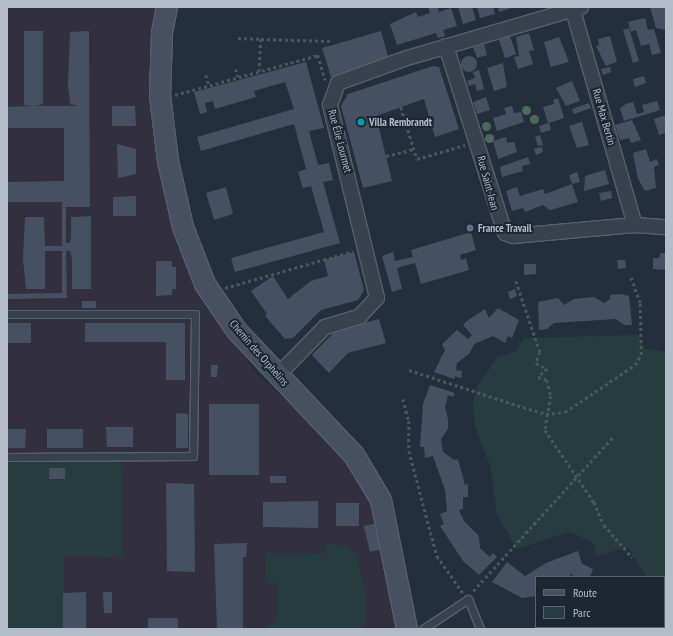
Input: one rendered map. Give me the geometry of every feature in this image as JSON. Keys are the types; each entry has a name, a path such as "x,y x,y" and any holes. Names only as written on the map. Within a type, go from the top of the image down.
{"street":[{"name":"Chemin des Orphelins","path":"167,7 162,33 161,99 168,161 183,227 211,292 237,332 276,376 354,455 381,500 407,629"},
{"path":"333,90 343,80 446,46 575,8"},
{"name":"Rue Max Bertin","path":"575,8 631,225"},
{"name":"Rue Saint-Jean","path":"446,46 477,142 499,221 509,235 631,225 666,227"},
{"name":"Rue Élie Lourmet","path":"276,376 325,327 360,316 373,306 376,291 330,105 333,90"}],"lane":[{"path":"7,314 195,314 193,456 7,456"},
{"path":"423,629 468,599 480,629"}],"path":[{"path":"238,38 331,41"},
{"path":"258,72 260,39"},
{"path":"161,99 318,55 326,86 333,90"},
{"path":"236,69 238,77"},
{"path":"206,75 209,86"},
{"path":"401,107 417,159 477,142"},
{"path":"386,156 414,149"},
{"path":"211,292 365,247"},
{"path":"409,370 546,414 565,412 635,365 641,355 640,303 630,275"},
{"path":"516,281 540,352 536,363 547,369 538,377 547,380 551,396 546,414 545,430 604,525 632,557"},
{"path":"403,399 409,420 409,451 437,556 449,578 468,599 612,438"}],"shaded area":[{"path":"7,7 158,7 165,192 180,252 221,323 256,374 327,437 363,486 377,519 396,629 7,629"}],"green space":[{"path":"638,335 645,349 666,352 666,611 665,576 645,576 628,547 597,556 593,542 569,532 517,549 497,515 490,466 475,427 473,404 477,386 498,357 517,351 524,338"},
{"path":"118,461 123,467 123,557 63,556 63,629 7,629 7,462"},
{"path":"325,543 346,546 356,554 366,594 366,625 350,629 266,629 267,623 277,622 277,583 265,583 266,553 324,554"}],"building":[{"path":"428,7 438,7 439,12 451,8 457,26 443,30 445,36 438,38 436,33 397,45 390,24 416,12 418,17 430,13"},
{"path":"458,7 472,7 476,20 463,24"},
{"path":"477,7 493,7 495,14 480,18"},
{"path":"498,7 515,7 499,12"},
{"path":"650,7 666,7 666,30 656,28"},
{"path":"645,18 648,30 654,29 661,53 652,55 649,44 641,46 636,30 631,32 628,22"},
{"path":"629,28 639,61 633,63 623,30"},
{"path":"24,31 43,31 43,104 35,106 78,106 70,104 68,85 70,32 89,31 90,207 66,207 66,243 70,243 71,238 71,217 91,216 91,289 72,289 72,259 70,251 66,251 67,298 7,299 7,294 62,293 62,251 45,251 45,289 26,289 23,259 25,217 44,217 45,246 62,246 62,202 7,202 7,182 64,181 64,128 7,128 7,107 32,106 24,105"},
{"path":"381,31 389,60 331,77 322,48"},
{"path":"529,33 534,50 529,51 533,64 518,69 514,57 519,56 516,37"},
{"path":"510,36 516,54 505,58 499,40"},
{"path":"610,36 617,62 606,66 596,46 599,45 598,39"},
{"path":"559,37 569,62 551,67 544,42"},
{"path":"484,44 487,55 477,58 473,47"},
{"path":"469,56 475,58 477,64 475,70 469,72 463,70 461,64 463,58"},
{"path":"306,62 324,128 309,131 318,165 329,163 333,180 323,182 340,243 235,272 231,258 324,232 311,186 303,188 298,172 306,169 294,124 201,151 197,137 294,109 285,82 254,91 256,97 215,109 213,101 205,103 207,112 200,114 194,92"},
{"path":"503,63 507,87 494,91 487,68"},
{"name":"Villa Rembrandt","path":"433,66 439,67 459,129 435,137 424,99 376,116 392,181 363,188 341,106 348,94"},
{"path":"610,67 611,72 603,75 601,69"},
{"path":"479,70 484,89 477,91 475,84 469,86 467,81 475,78 473,72"},
{"path":"644,76 646,83 635,87 633,79"},
{"path":"572,81 580,101 566,106 556,88"},
{"path":"486,97 490,110 477,114 473,102"},
{"path":"558,98 564,118 549,123 551,130 541,133 539,126 548,123 543,107 554,104 553,100"},
{"path":"657,101 660,110 624,121 620,108 626,104 633,102 637,114 644,112 642,105"},
{"path":"589,103 591,108 574,114 572,109"},
{"path":"112,106 135,106 136,126 112,126"},
{"path":"512,106 514,113 521,112 524,122 497,131 493,118 506,114 504,108"},
{"path":"666,115 666,133 659,135 654,119"},
{"path":"632,120 641,140 631,143 629,138 620,140 615,125"},
{"path":"582,122 589,145 577,148 569,126"},
{"path":"540,135 543,145 538,146 535,137"},
{"path":"506,137 507,143 514,142 517,152 498,159 493,141"},
{"path":"117,144 136,149 136,174 118,178"},
{"path":"542,147 543,152 536,155 534,149"},
{"path":"646,149 650,162 657,159 659,165 654,167 656,188 645,191 638,179 633,153"},
{"path":"528,157 530,164 522,166 523,171 502,177 500,167"},
{"path":"605,170 609,184 584,191 585,176"},
{"path":"577,172 580,182 572,184 569,175"},
{"path":"572,184 578,202 550,210 543,205 525,212 523,208 512,211 506,191 517,187 520,196 543,189 545,194"},
{"path":"226,187 233,214 214,220 206,193"},
{"path":"611,191 612,198 601,201 599,193"},
{"path":"136,196 136,216 113,216 113,197"},
{"path":"471,232 476,250 460,255 461,260 466,258 469,270 421,284 415,263 397,268 402,289 392,292 382,256 393,252 395,261 413,257 411,250"},
{"path":"354,252 364,290 358,300 321,310 293,338 285,339 265,316 267,314 251,291 273,276 288,299 311,281 328,276 324,260"},
{"path":"660,253 666,253 666,270 653,269 653,258 659,258"},
{"path":"617,260 625,260 626,268 618,269"},
{"path":"156,261 172,261 172,267 176,267 176,289 172,289 172,295 156,296"},
{"path":"524,264 536,264 536,274 524,275"},
{"path":"515,289 517,296 510,299 508,292"},
{"path":"621,294 629,296 632,325 624,325 616,319 554,323 547,329 539,330 538,302 558,298 564,305 574,299 594,297 604,303 610,299 610,295"},
{"path":"82,301 96,301 96,308 82,308"},
{"path":"498,308 519,320 512,338 508,336 505,343 493,336 474,344 470,353 457,363 456,370 462,371 461,378 455,376 454,379 434,372 445,350 442,344 457,330 468,339 472,335 463,325 485,309 489,318"},
{"path":"379,319 386,343 348,353 329,373 312,355 335,331"},
{"path":"7,323 31,323 31,343 7,343"},
{"path":"85,323 185,323 185,380 166,380 166,342 85,342"},
{"path":"211,365 218,365 217,377 211,377"},
{"path":"430,385 455,393 453,397 448,395 445,407 448,419 448,429 441,439 443,452 454,460 458,459 465,485 468,484 468,497 463,497 463,509 459,510 464,521 479,536 480,548 490,557 493,553 497,557 479,575 463,561 440,526 444,524 440,514 447,511 445,490 433,456 425,458 424,447 420,447 423,404"},
{"path":"209,404 259,404 259,475 209,475"},
{"path":"176,413 188,414 188,448 176,448"},
{"path":"106,427 133,427 133,447 107,447"},
{"path":"7,429 26,429 25,448 7,448"},
{"path":"47,429 83,429 83,448 47,448"},
{"path":"49,468 65,468 65,479 49,479"},
{"path":"270,476 286,476 286,483 270,483"},
{"path":"166,483 194,484 195,572 167,571"},
{"path":"318,501 318,528 263,527 263,502"},
{"path":"336,503 359,503 359,526 336,526"},
{"path":"378,523 384,549 370,552 364,526"},
{"path":"247,543 246,557 243,557 243,629 217,629 214,544"},
{"path":"578,551 582,564 593,569 590,576 573,576 572,573 570,576 535,576 535,596 522,598 492,582 507,562 525,576 546,563"},
{"path":"86,592 86,629 63,629 63,593"},
{"path":"103,592 112,592 112,613 104,613"},
{"path":"148,618 178,618 178,629 148,629"}],"place":[{"name":"Villa Rembrandt","path":"361,122"},
{"name":"France Travail","path":"470,228"}]}
